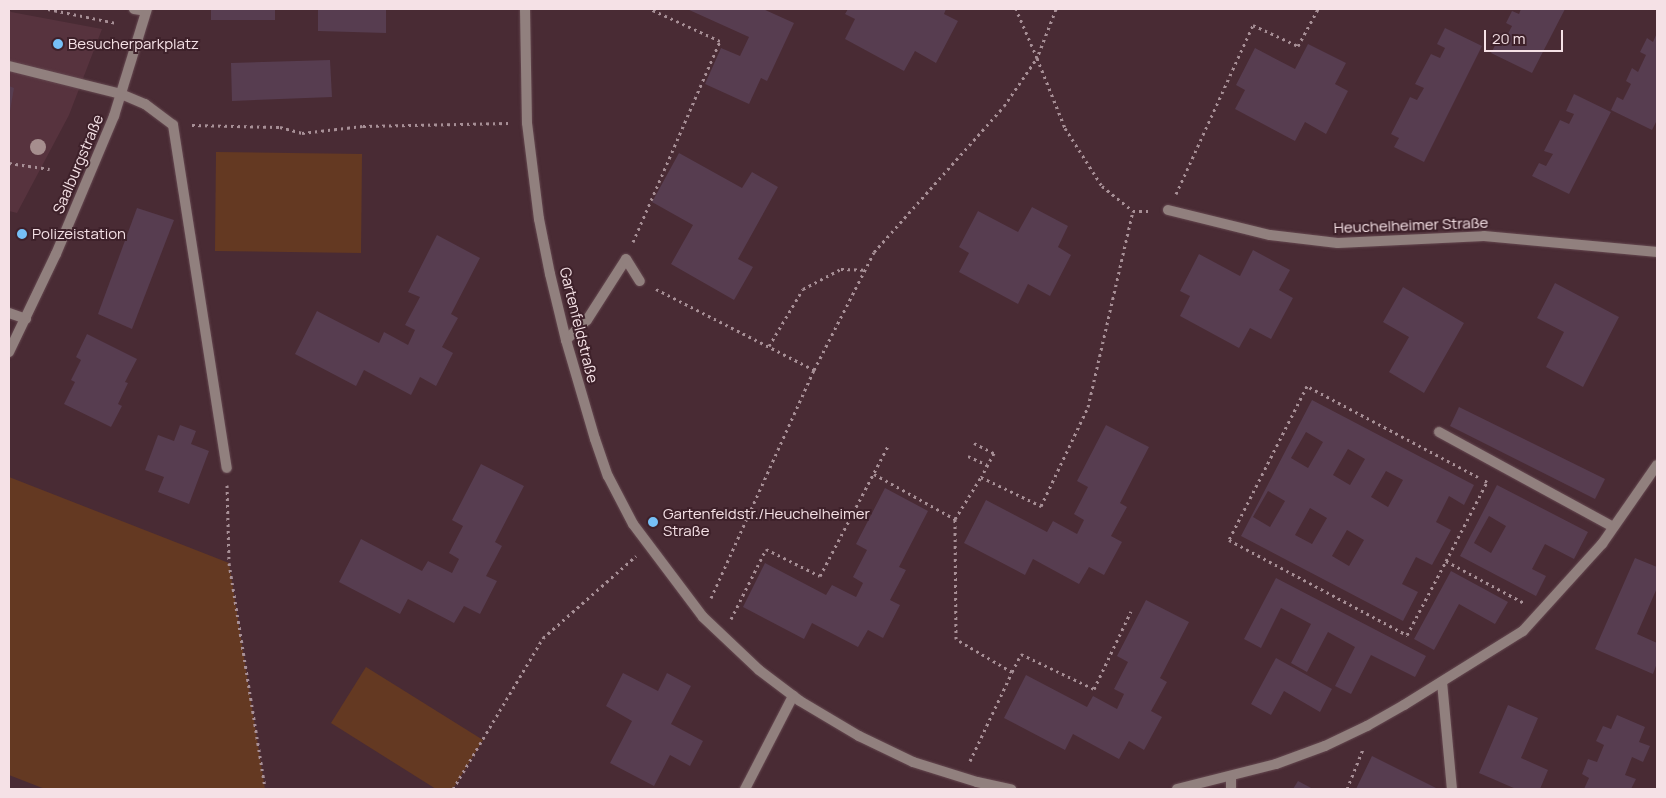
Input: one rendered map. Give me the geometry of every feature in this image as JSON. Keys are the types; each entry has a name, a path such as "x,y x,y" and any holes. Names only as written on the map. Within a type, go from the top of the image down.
{"street":[{"path":"134,9 147,10"},
{"name":"Gartenfeldstraße","path":"525,9 527,123 539,219 566,340 595,439 608,476 633,524 703,617"},
{"name":"Saalburgstraße","path":"9,352 26,319 89,178 121,94 147,10"},
{"path":"9,66 121,94 145,104 173,125 227,468"},
{"name":"Heuchelheimer Straße","path":"1168,210 1270,235 1338,244 1484,236 1657,252"},
{"path":"566,340 587,320 626,259 640,281"},
{"path":"9,313 26,319"},
{"path":"1439,432 1613,527"},
{"path":"1177,789 1284,761 1325,746 1367,726 1442,682 1523,630 1602,544 1657,465"},
{"path":"703,617 758,670 793,696 859,736 913,762 962,778 1011,789"},
{"path":"1442,682 1452,789"},
{"path":"745,789 793,696"},
{"path":"1231,776 1231,789"}],"path":[{"path":"48,9 116,23"},
{"path":"626,259 720,41 650,9"},
{"path":"1016,9 1065,128 1102,186 1133,211 1168,210 1254,25 1298,46 1318,9"},
{"path":"703,617 814,370 874,252 1004,106 1037,58 1056,9"},
{"path":"201,124 280,127 302,133 363,126 527,123"},
{"path":"9,163 50,169"},
{"path":"981,477 1041,506 1088,408 1133,211"},
{"path":"768,346 803,289 841,269 865,270"},
{"path":"667,295 814,370"},
{"path":"1307,386 1487,482 1446,561 1407,635 1229,540 1307,386"},
{"path":"974,443 994,453 955,519 956,639 1012,672"},
{"path":"722,637 766,549 820,576 888,446"},
{"path":"968,456 987,465"},
{"path":"227,468 229,563 265,789"},
{"path":"874,474 955,519"},
{"path":"454,789 543,638 648,546"},
{"path":"1446,561 1540,612"},
{"path":"962,778 1022,654 1094,689 1132,611"},
{"path":"1347,789 1362,751 1367,726"}],"shaded area":[{"path":"9,9 11,12 102,29 69,115 17,213 9,211"},
{"path":"216,152 362,154 361,253 215,251"},
{"path":"9,477 229,563 265,789 45,789 9,775"},
{"path":"366,667 483,740 453,789 436,789 331,723"}],"building":[{"path":"211,9 275,9 275,20 211,20"},
{"path":"318,9 386,9 386,33 318,31"},
{"path":"687,9 763,9 794,23 767,81 761,78 749,104 705,84 721,48 740,56 749,37"},
{"path":"848,9 946,9 944,14 958,21 936,63 915,51 904,71 845,39 855,19 845,14"},
{"path":"1521,9 1565,9 1532,73 1491,53 1498,40 1503,43 1512,26 1506,23 1512,11 1519,14"},
{"path":"1445,28 1482,46 1424,162 1394,147 1399,138 1391,134 1410,97 1417,100 1424,88 1415,84 1431,54 1440,58 1445,48 1437,44"},
{"path":"1657,33 1657,120 1652,130 1611,110 1617,97 1623,100 1631,84 1626,81 1632,68 1638,72 1646,55 1640,52 1647,38 1653,42"},
{"path":"1308,44 1346,63 1335,84 1348,91 1326,134 1305,122 1295,141 1235,109 1245,90 1236,85 1255,48 1295,69"},
{"path":"330,60 332,97 232,101 231,63"},
{"path":"9,86 14,88 10,111 9,111"},
{"path":"1574,94 1611,112 1569,194 1532,176 1539,163 1546,166 1553,154 1544,151 1560,120 1569,124 1574,114 1566,111"},
{"path":"679,153 742,188 752,172 778,187 738,259 753,267 734,300 671,264 693,225 652,202"},
{"path":"1032,207 1068,226 1058,247 1071,255 1050,296 1028,284 1018,304 959,272 969,253 959,247 978,211 1018,232"},
{"path":"137,208 174,220 132,329 98,314"},
{"path":"437,235 480,258 451,314 458,318 442,347 453,353 436,386 420,377 411,395 364,370 356,386 295,354 317,311 379,343 384,332 408,345 415,330 405,325 420,297 408,292"},
{"path":"1253,250 1290,270 1279,290 1293,298 1271,339 1250,328 1239,348 1180,316 1190,296 1180,291 1199,254 1240,276"},
{"path":"1555,283 1619,317 1583,387 1546,367 1564,332 1537,318"},
{"path":"1403,287 1464,323 1424,393 1389,372 1409,337 1383,322"},
{"path":"87,334 137,359 125,382 128,383 118,404 122,406 111,427 64,404 75,382 71,380 81,360 76,357"},
{"path":"1312,400 1474,485 1464,505 1449,496 1436,522 1451,530 1432,565 1416,557 1402,584 1418,592 1403,621 1241,536","holes":["1306,432 1323,442 1308,468 1291,458","1348,449 1365,459 1350,485 1333,475","1386,471 1403,480 1388,507 1371,497","1268,491 1285,501 1270,527 1253,517","1310,508 1327,518 1312,544 1295,535","1347,530 1364,540 1349,566 1332,556"]},
{"path":"1459,407 1605,479 1595,499 1450,426"},
{"path":"180,425 196,431 191,444 209,451 189,504 158,492 164,477 145,470 158,435 174,441"},
{"path":"1106,425 1149,447 1120,503 1127,507 1111,536 1122,542 1104,575 1089,567 1079,584 1033,559 1025,575 964,543 986,500 1047,532 1053,521 1077,534 1084,520 1074,514 1088,487 1077,481"},
{"path":"481,464 524,486 495,542 502,546 486,576 497,581 480,614 464,606 454,623 408,599 400,614 339,582 361,539 422,571 428,561 452,573 459,559 449,553 463,526 452,520"},
{"path":"1497,485 1588,532 1574,559 1545,544 1532,569 1546,576 1536,596 1460,556","holes":["1489,516 1506,526 1491,553 1474,543"]},
{"path":"885,488 928,511 899,567 906,570 890,600 900,605 883,638 868,630 858,647 812,623 804,639 743,607 765,563 826,595 832,585 856,597 863,583 853,577 867,550 856,544"},
{"path":"1635,558 1657,567 1657,588 1637,634 1657,643 1657,663 1653,674 1595,649"},
{"path":"1451,571 1508,602 1495,624 1459,604 1434,650 1414,639"},
{"path":"1276,578 1426,656 1415,677 1371,655 1351,694 1335,686 1355,647 1328,632 1307,672 1291,663 1311,624 1281,608 1261,648 1244,639"},
{"path":"1146,600 1189,622 1160,678 1167,682 1151,711 1162,717 1144,750 1129,741 1119,759 1073,734 1065,750 1004,718 1026,675 1087,707 1093,696 1117,709 1124,694 1114,689 1128,662 1117,656"},
{"path":"1276,658 1332,689 1320,712 1284,691 1271,715 1251,704"},
{"path":"623,673 658,691 667,673 691,686 671,724 703,741 690,766 670,755 654,786 610,763 632,721 606,706"},
{"path":"1508,705 1538,718 1521,758 1548,770 1540,789 1516,789 1479,773"},
{"path":"1617,715 1645,727 1639,742 1650,746 1643,762 1632,757 1625,775 1636,779 1631,789 1584,789 1589,778 1582,774 1588,759 1597,762 1604,745 1596,741 1603,726 1611,729"},
{"path":"1372,756 1436,788 1436,789 1356,789"},
{"path":"1298,781 1313,789 1293,789"}],"place":[{"name":"Besucherparkplatz","path":"58,44"},
{"name":"Polizeistation","path":"22,234"},
{"name":"Gartenfeldstr./Heuchelheimer Straße","path":"653,522"}]}
